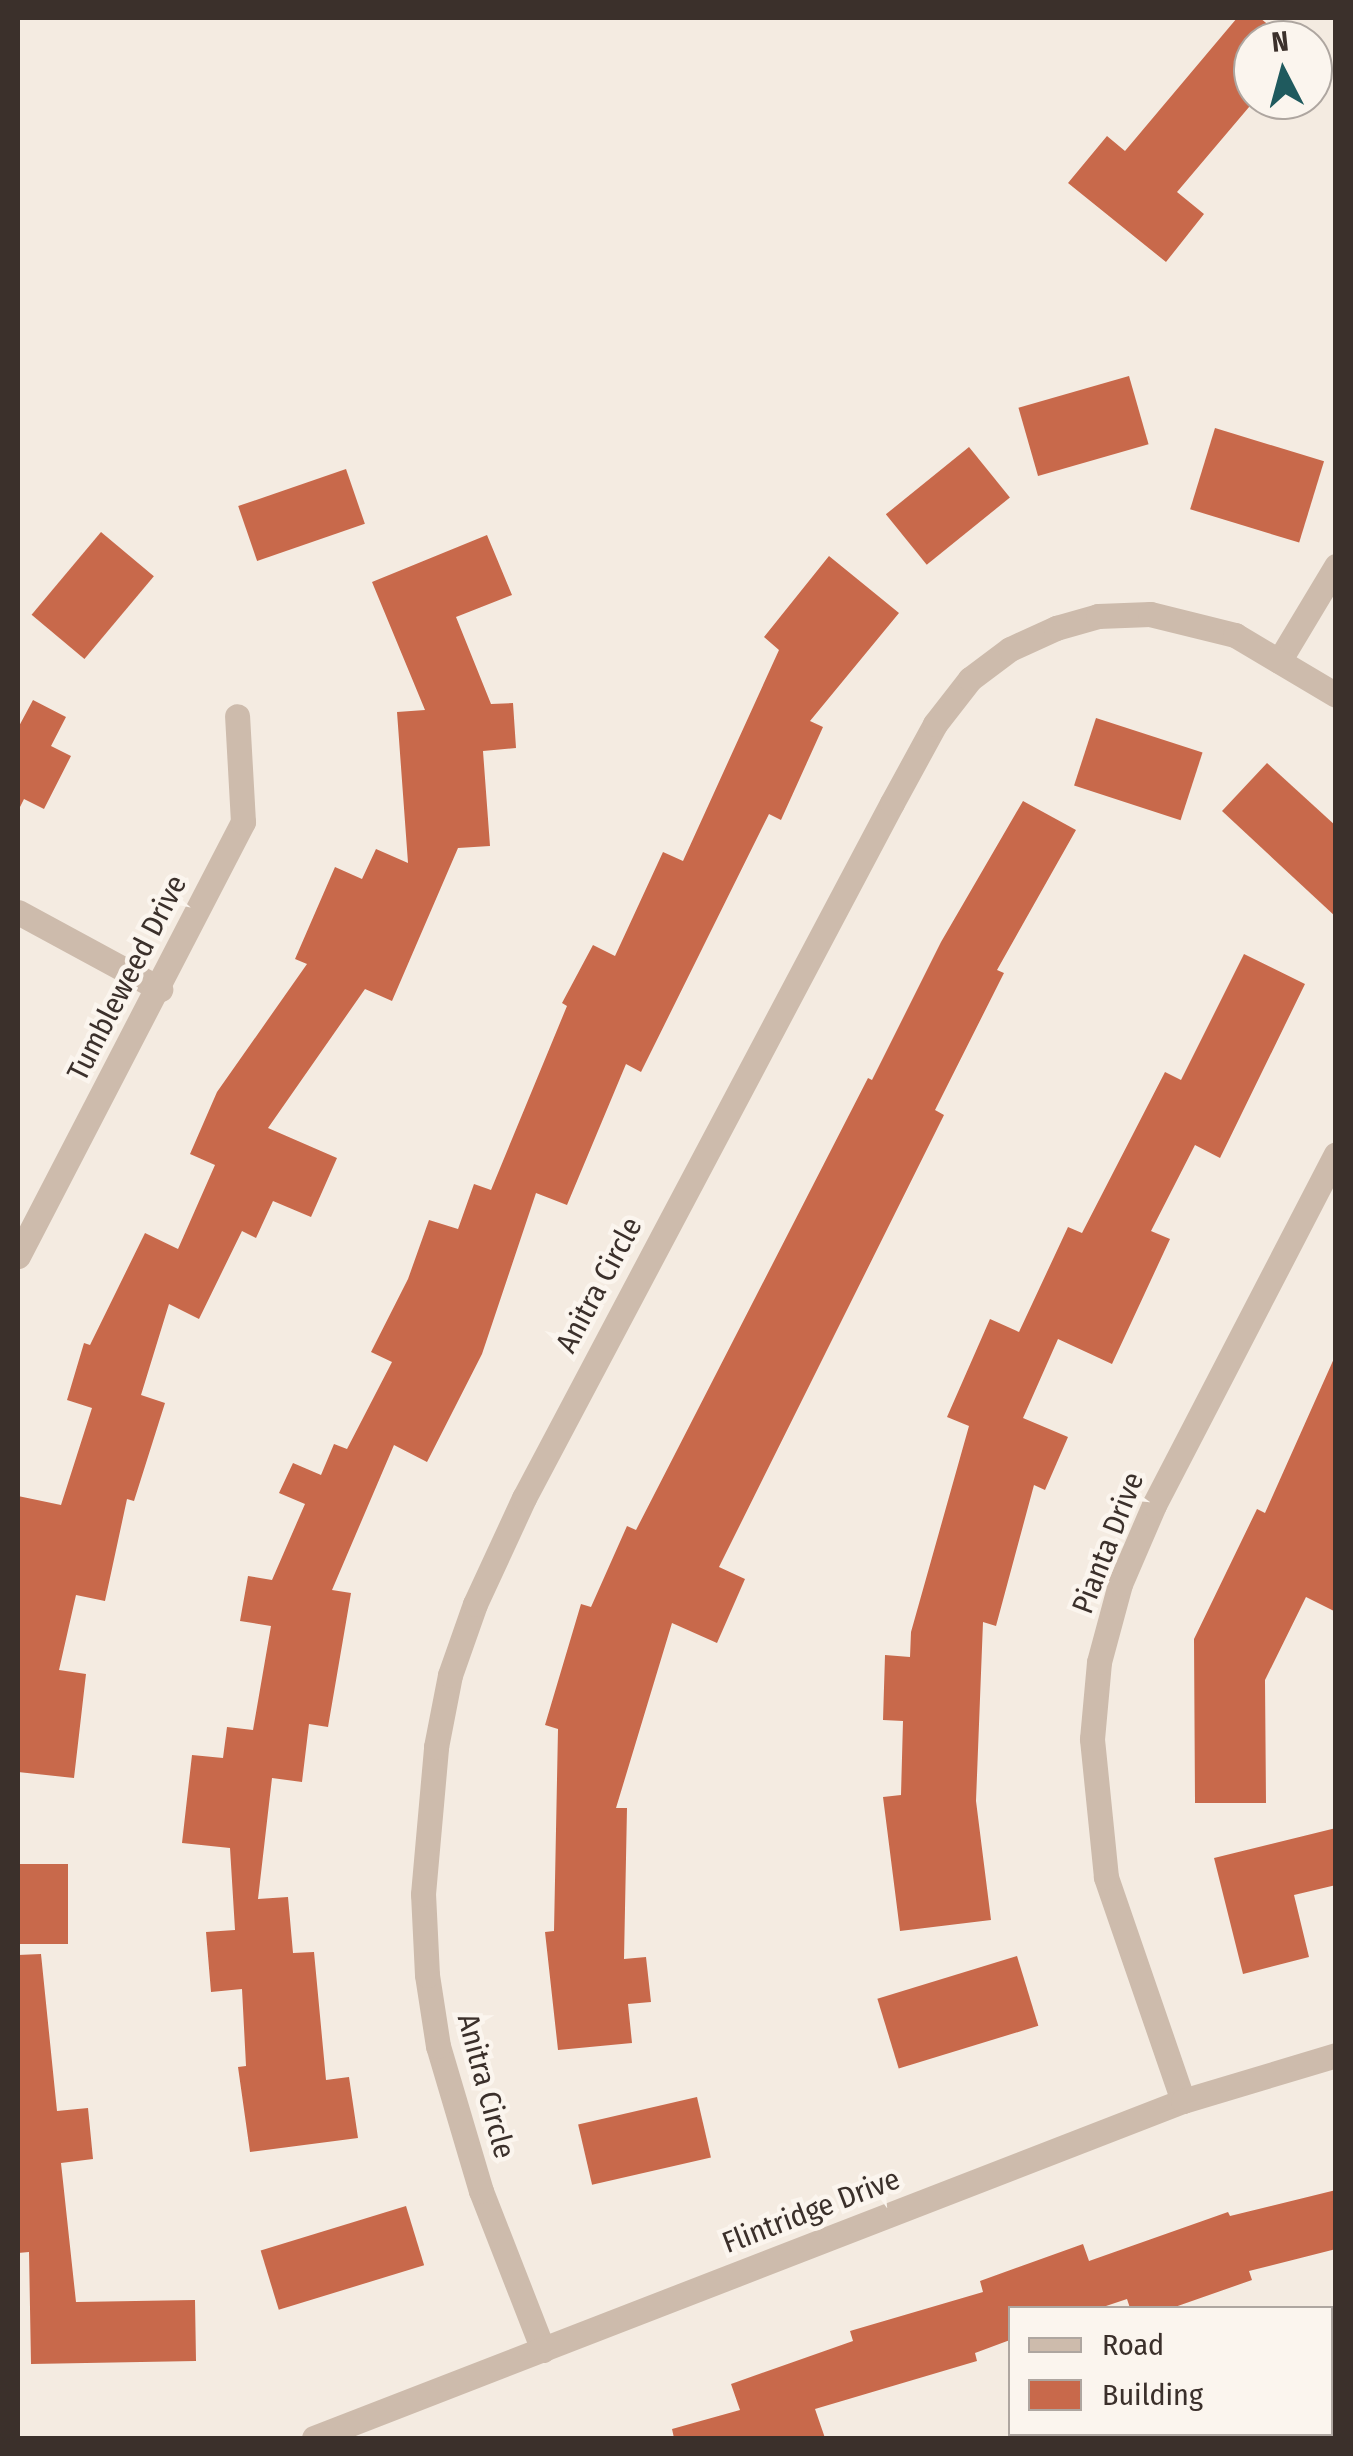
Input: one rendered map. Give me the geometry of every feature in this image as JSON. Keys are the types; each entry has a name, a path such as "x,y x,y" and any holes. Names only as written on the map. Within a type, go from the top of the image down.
{"street":[{"path":"1279,661 1336,566"},
{"name":"Anitra Circle","path":"543,2350 458,2120 438,2046 427,1975 423,1894 436,1747 450,1675 475,1604 524,1498 883,820 936,724 970,679 1010,649 1098,616 1150,614 1190,620 1235,635 1336,695"},
{"name":"Tumbleweed Drive","path":"18,1256 160,989 243,822 236,716"},
{"path":"18,912 160,989"},
{"name":"Pianta Drive","path":"1184,2102 1106,1877 1092,1738 1099,1662 1120,1584 1154,1505 1336,1154"},
{"name":"Flintridge Drive","path":"314,2438 1184,2102 1336,2055"}],"building":[{"path":"1233,23 1233,120 1238,120 1177,192 1204,214 1166,262 1068,183 1107,136 1125,151"},
{"path":"1129,376 1149,444 1038,476 1018,408"},
{"path":"1215,428 1324,461 1299,543 1190,509"},
{"path":"969,447 1010,498 927,565 886,514"},
{"path":"346,469 365,524 257,561 238,506"},
{"path":"101,532 154,576 84,659 32,615"},
{"path":"487,535 512,595 456,617 491,704 513,703 516,748 483,751 490,846 458,848 392,1001 365,989 268,1128 337,1158 311,1217 273,1201 256,1238 242,1231 199,1319 169,1304 141,1395 165,1403 134,1501 127,1499 105,1601 76,1595 59,1670 86,1674 74,1778 18,1772 18,1496 61,1505 92,1408 67,1400 84,1343 90,1345 145,1233 178,1249 215,1165 190,1154 217,1092 307,964 295,959 335,867 362,879 376,849 408,863 397,712 425,710 372,582"},
{"path":"829,556 899,613 810,721 823,727 781,820 769,814 641,1072 626,1064 567,1205 536,1193 482,1354 427,1462 394,1445 332,1590 351,1593 328,1727 309,1724 302,1782 272,1778 258,1899 288,1897 293,1953 314,1952 326,2080 349,2077 358,2138 250,2152 238,2067 246,2066 242,1989 211,1992 206,1932 235,1930 230,1848 182,1843 192,1755 223,1758 227,1727 253,1730 271,1626 240,1621 248,1576 272,1580 305,1504 279,1493 293,1463 321,1475 334,1444 347,1449 392,1362 371,1352 408,1279 429,1220 458,1229 474,1184 491,1190 567,1006 562,1003 593,945 615,956 663,852 683,861 779,650 764,637"},
{"path":"33,700 66,717 51,746 71,756 44,809 24,799 18,811 18,728"},
{"path":"1096,718 1203,753 1181,820 1074,786"},
{"path":"1267,763 1336,826 1336,917 1222,811"},
{"path":"1023,801 1076,830 997,970 1004,973 935,1110 944,1115 719,1567 745,1579 717,1643 672,1623 616,1808 627,1808 624,1959 646,1957 651,2002 628,2004 632,2043 558,2050 545,1932 554,1931 558,1729 545,1725 581,1604 591,1607 627,1526 636,1530 868,1078 872,1080 941,942"},
{"path":"1244,954 1305,984 1220,1158 1195,1145 1151,1231 1170,1239 1112,1364 1058,1339 1023,1418 1068,1437 1045,1490 1034,1485 996,1626 983,1622 976,1801 991,1920 900,1931 883,1797 901,1795 903,1721 883,1720 885,1655 910,1657 911,1632 969,1426 947,1417 990,1319 1019,1332 1068,1227 1082,1233 1165,1072 1181,1080"},
{"path":"1336,1354 1336,1612 1306,1597 1265,1680 1266,1803 1195,1803 1194,1639 1257,1509 1265,1513"},
{"path":"1336,1828 1336,1885 1294,1895 1309,1957 1243,1974 1214,1858"},
{"path":"18,1864 68,1864 68,1944 18,1944"},
{"path":"41,1954 57,2111 88,2108 93,2159 61,2163 76,2302 195,2300 196,2361 31,2364 29,2252 18,2253 18,1955"},
{"path":"1017,1956 1038,2026 899,2068 877,1999"},
{"path":"697,2097 711,2157 592,2185 578,2124"},
{"path":"1336,2190 1336,2249 1249,2271 1252,2280 1178,2306 1129,2306 1127,2299 1106,2306 1008,2306 1008,2341 975,2353 977,2361 815,2409 825,2438 674,2438 672,2429 740,2410 731,2384 853,2341 850,2331 983,2292 980,2281 1083,2244 1089,2261 1228,2212 1230,2216"},
{"path":"406,2206 424,2265 279,2310 261,2250"}]}
